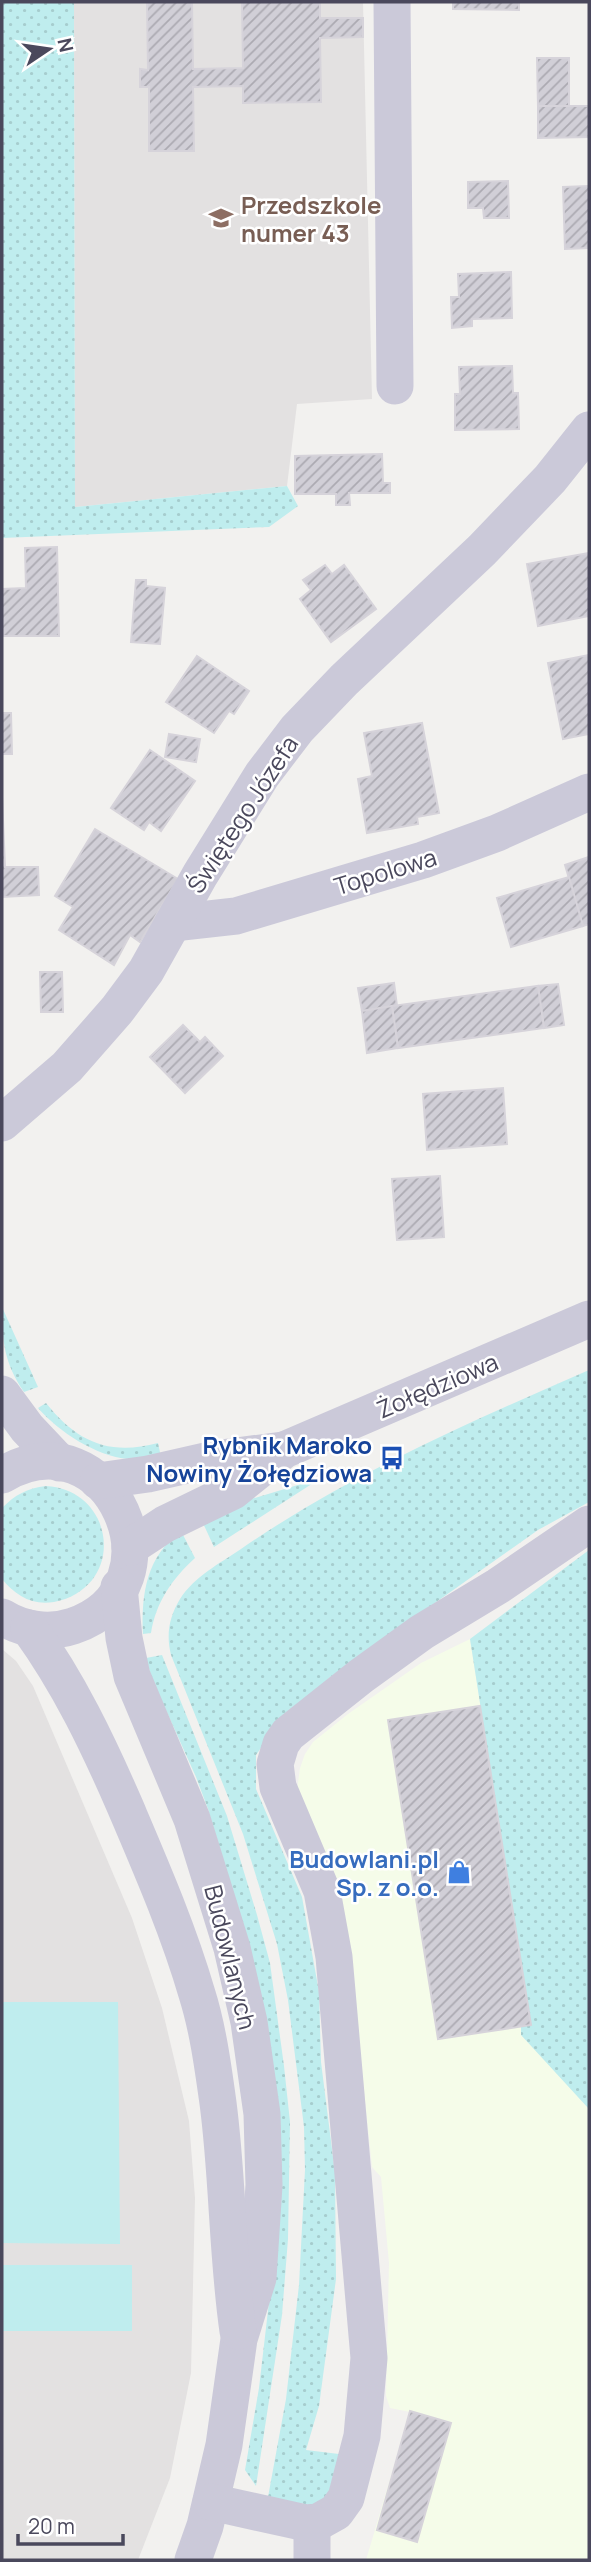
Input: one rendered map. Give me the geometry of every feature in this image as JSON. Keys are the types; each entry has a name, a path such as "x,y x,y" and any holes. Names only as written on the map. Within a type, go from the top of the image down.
{"street":[{"path":"393,2 395,386"},
{"name":"Świętego Józefa","path":"2,1123 67,1067 92,1041 146,971 262,775 297,729 344,680 490,541 550,479 589,430"},
{"name":"Topolowa","path":"173,923 236,916 423,860 497,833 589,792"},
{"name":"Żołędziowa","path":"130,1547 165,1524 233,1491 284,1450 589,1319"},
{"path":"2,1394 27,1428 60,1463"},
{"name":"Żołędziowa","path":"98,1481 148,1474 214,1459 284,1450"},
{"path":"2,1475 27,1464 60,1463 80,1469 107,1488 122,1510 127,1523 130,1547 127,1568 119,1587 106,1606 87,1620 65,1628 15,1623"},
{"path":"211,2502 312,2523 337,2512 346,2498 362,2436 369,2358 330,1936 314,1869 278,1787 275,1764 277,1752 288,1734 370,1669 422,1632 498,1587 589,1524"},
{"name":"Budowlanych","path":"119,1587 124,1639 132,1676 197,1835 241,1983 258,2076 264,2159 258,2278 239,2339 229,2417 211,2502 193,2560"},
{"name":"Budowlanych","path":"15,1623 65,1683 118,1790 198,1994 218,2103 225,2173 230,2277 239,2339"},
{"path":"312,2523 312,2560"}],"shaded area":[{"path":"2,2 74,2 75,507 287,486 298,506 269,527 2,538"},
{"name":"Przedszkole numer 43","path":"74,2 363,2 372,399 297,404 287,486 75,507"},
{"path":"2,1307 38,1387 24,1392 5,1351"},
{"path":"589,1370 589,1502 538,1530 329,1678 273,1731 256,1755 256,1789 302,1897 319,1992 321,2062 335,2173 336,2279 319,2406 306,2450 339,2454 339,2465 327,2498 314,2506 268,2497 286,2399 299,2285 305,2170 304,2127 288,2000 277,1944 243,1834 171,1655 171,1619 180,1599 200,1577 282,1522 410,1451"},
{"path":"46,1403 70,1428 82,1436 109,1446 124,1448 158,1443 161,1457 128,1459 91,1448 67,1434 38,1408"},
{"path":"321,1478 214,1547 202,1521 238,1503"},
{"path":"46,1486 69,1492 87,1504 99,1521 104,1540 102,1560 93,1578 77,1593 46,1603 25,1598 2,1579 2,1508 22,1493"},
{"path":"181,1531 195,1558 166,1592 151,1633 143,1634 143,1604 148,1576 160,1552"},
{"path":"589,1550 589,2109 521,2035 521,2026 530,2024 470,1639"},
{"path":"470,1639 531,2025 521,2034 589,2109 589,2560 366,2560 410,2412 390,2408 386,2396 389,2263 381,2177 372,2167 361,2061 297,1790 300,1768 313,1742 421,1663"},
{"path":"2,1649 16,1661 33,1686 132,1918 162,2008 189,2121 195,2198 191,2373 170,2478 138,2560 2,2560"},
{"path":"162,1655 227,1816 257,1915 270,1963 284,2066 290,2122 288,2239 282,2315 256,2486 245,2470 259,2388 274,2259 248,1943 208,1809 152,1679 146,1658"},
{"path":"2,2002 118,2002 120,2244 2,2243"},
{"path":"2,2265 132,2265 132,2331 2,2331"}],"building":[{"path":"147,2 192,2 193,69 243,68 242,2 320,2 320,18 363,18 363,37 320,38 321,102 243,103 243,86 193,87 194,151 149,151 149,87 140,87 140,69 148,70"},
{"path":"453,2 519,2 519,10 453,9"},
{"path":"537,58 569,58 569,106 538,106"},
{"path":"538,106 589,106 589,137 538,138"},
{"path":"508,181 509,218 484,218 483,208 468,208 468,182"},
{"path":"589,186 589,248 565,249 563,187"},
{"path":"511,272 512,318 472,319 472,326 452,328 451,297 459,297 458,274"},
{"path":"512,366 513,393 518,393 519,429 455,430 455,394 460,394 459,367"},
{"path":"382,454 383,483 390,483 390,493 349,493 350,505 336,505 336,494 295,494 295,456"},
{"path":"57,547 59,636 2,636 2,589 26,588 25,548"},
{"path":"589,553 589,616 538,626 527,564"},
{"path":"325,565 332,574 344,565 376,609 331,642 300,599 311,590 303,580"},
{"path":"136,580 146,580 146,586 165,588 160,644 131,642"},
{"path":"589,655 589,734 563,739 548,663"},
{"path":"197,656 249,691 234,714 229,711 214,733 166,702"},
{"path":"2,713 11,713 12,754 2,754"},
{"path":"422,723 439,813 417,817 418,824 367,833 358,779 372,776 364,733"},
{"path":"169,734 200,739 196,762 165,757"},
{"path":"150,750 195,781 161,831 149,822 144,830 111,808"},
{"path":"2,797 5,867 38,867 39,895 2,897"},
{"path":"95,829 178,879 140,942 130,935 114,965 59,930 73,907 55,896"},
{"path":"589,857 589,924 583,926 565,865"},
{"path":"569,877 583,926 511,947 497,898"},
{"path":"40,972 62,972 63,1012 41,1012"},
{"path":"394,983 397,1006 362,1011 358,988"},
{"path":"558,984 564,1025 544,1028 538,986"},
{"path":"538,986 544,1028 398,1048 392,1006"},
{"path":"392,1006 398,1048 367,1053 362,1011"},
{"path":"183,1025 200,1042 205,1037 223,1056 185,1093 150,1057"},
{"path":"503,1088 507,1144 427,1150 423,1094"},
{"path":"440,1176 444,1237 397,1240 392,1179"},
{"name":"Budowlani.pl Sp. z o.o.","path":"480,1706 531,2025 438,2039 388,1720"},
{"path":"410,2411 451,2423 417,2542 377,2530"}],"place":[{"name":"Przedszkole numer 43","path":"221,218"},
{"name":"Rybnik Maroko Nowiny Żołędziowa","path":"392,1458"},
{"name":"Budowlani.pl Sp. z o.o.","path":"459,1872"}]}
